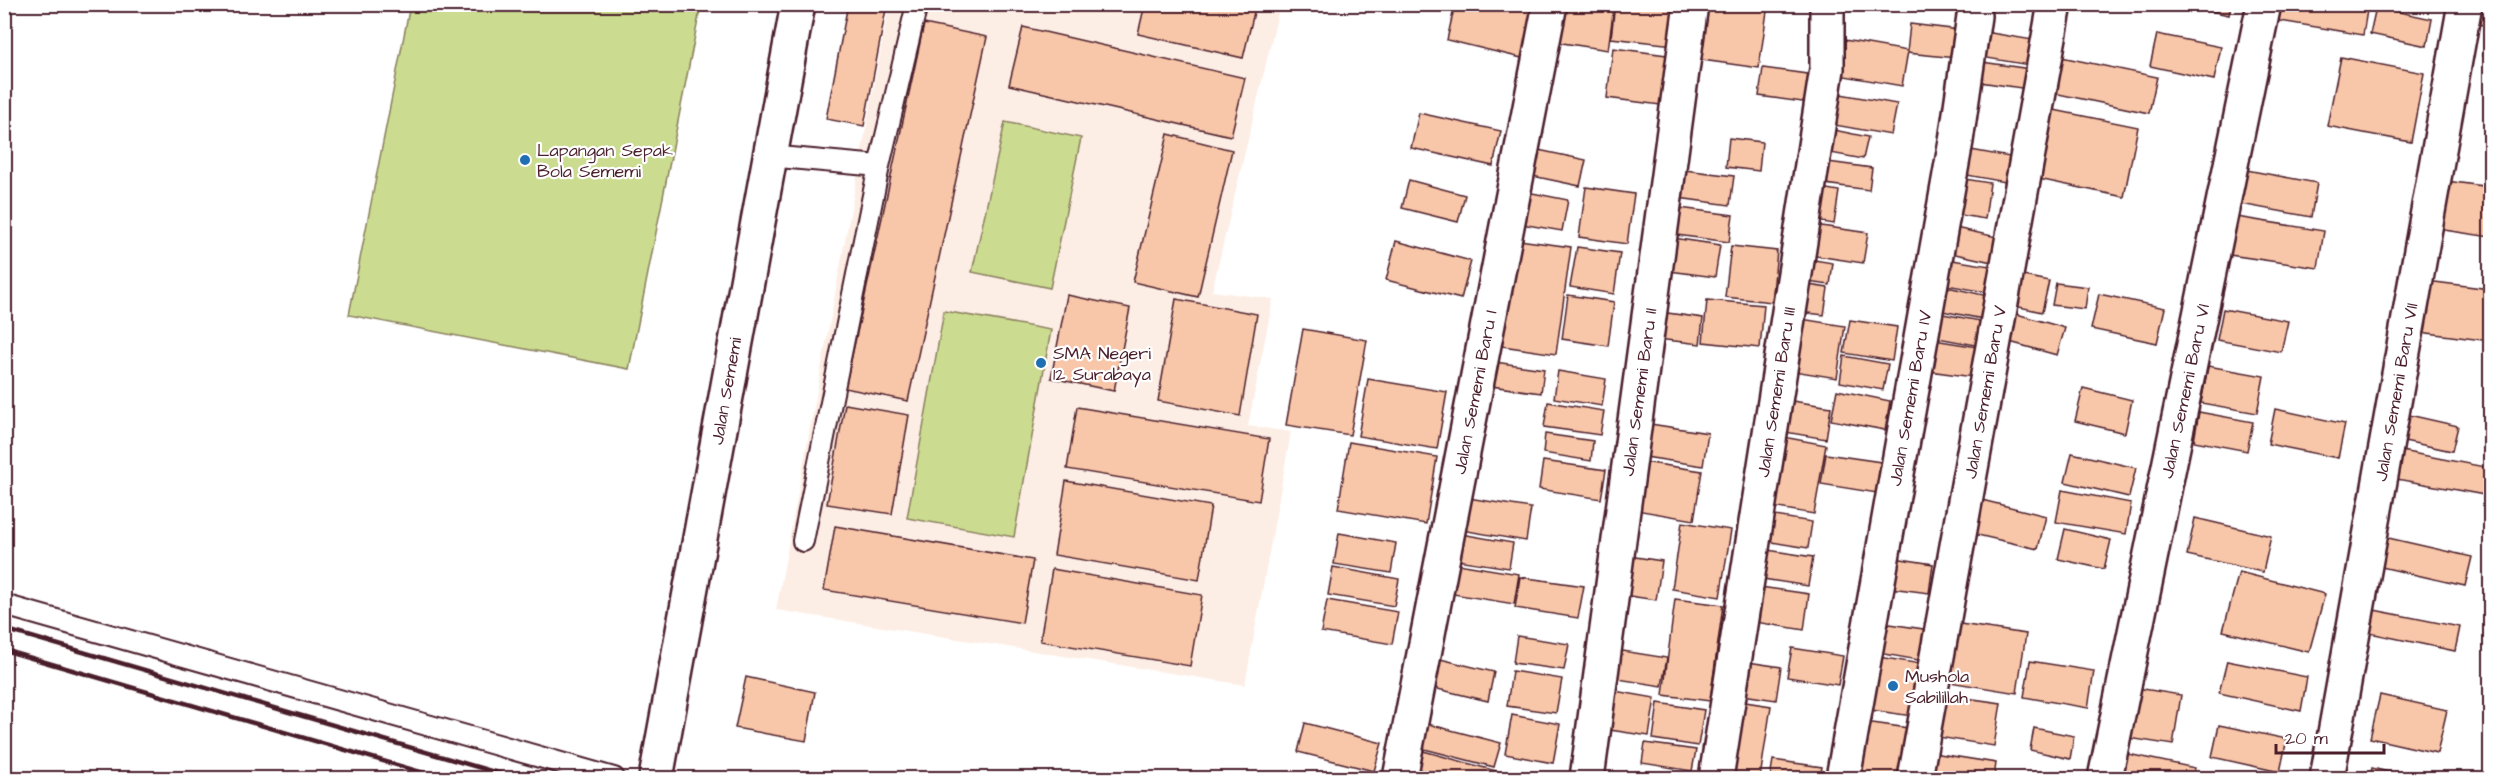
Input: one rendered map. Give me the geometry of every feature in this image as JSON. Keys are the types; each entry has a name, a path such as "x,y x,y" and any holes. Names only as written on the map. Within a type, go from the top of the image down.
{"street":[{"name":"Jalan Sememi","path":"656,778 768,156 798,4"},
{"name":"Jalan Sememi Baru I","path":"1400,778 1550,4"},
{"name":"Jalan Sememi Baru II","path":"1587,778 1691,4"},
{"name":"Jalan Sememi Baru III","path":"1716,778 1827,69 1827,4"},
{"name":"Jalan Sememi Baru V","path":"1915,778 2055,4"},
{"name":"Jalan Sememi Baru VI","path":"2105,778 2264,4"},
{"name":"Jalan Sememi Baru VII","path":"2327,778 2465,4"},
{"name":"Jalan Sememi Baru IV","path":"1843,778 1956,141 1974,16"}],"lane":[{"path":"803,541 879,166 917,4"},
{"path":"768,156 879,166"},
{"path":"4,605 614,778"}],"shaded area":[{"name":"SMA Negeri 12 Surabaya","path":"889,5 1280,5 1212,291 1273,299 1248,426 1291,432 1245,685 776,610"}],"green space":[{"name":"Lapangan Sepak Bola Sememi","path":"410,5 701,5 629,369 349,315"},
{"path":"1005,122 1081,138 1050,288 972,272"},
{"path":"944,311 1051,330 1014,537 907,518"}],"building":[{"path":"848,4 887,4 864,126 826,119"},
{"path":"1145,4 1256,4 1243,58 1138,34"},
{"path":"1455,4 1544,4 1530,60 1447,40"},
{"path":"1562,4 1614,6 1608,50 1556,42"},
{"path":"1615,4 1678,4 1674,45 1611,38"},
{"path":"1703,4 1768,4 1759,68 1695,59"},
{"path":"2178,4 2231,4 2229,15"},
{"path":"2271,4 2368,4 2363,35 2268,19"},
{"path":"2480,5 2490,6 2490,26 2477,24"},
{"path":"2376,7 2432,19 2427,46 2370,34"},
{"path":"924,24 987,37 908,401 845,388"},
{"path":"1910,24 1960,30 1957,58 1907,53"},
{"path":"1023,27 1245,78 1231,136 1009,85"},
{"path":"2488,29 2490,29 2490,57 2483,56"},
{"path":"1985,32 2033,40 2029,65 1981,57"},
{"path":"2157,34 2221,47 2214,80 2150,66"},
{"path":"1839,39 1908,51 1902,86 1833,74"},
{"path":"1613,48 1674,56 1668,106 1607,98"},
{"path":"2052,55 2157,77 2149,113 2044,91"},
{"path":"2341,57 2424,73 2411,142 2327,126"},
{"path":"1982,62 2030,69 2028,89 1980,82"},
{"path":"1763,68 1814,75 1810,103 1759,96"},
{"path":"1835,93 1897,104 1891,135 1829,124"},
{"path":"2044,108 2138,127 2124,197 2029,177"},
{"path":"1419,113 1501,131 1493,166 1411,148"},
{"path":"1829,129 1868,137 1863,159 1825,152"},
{"path":"1168,134 1232,150 1198,297 1133,282"},
{"path":"1729,138 1762,142 1759,171 1726,167"},
{"path":"1529,148 1586,160 1580,186 1523,174"},
{"path":"1960,148 2010,157 2005,182 1956,173"},
{"path":"1828,162 1872,168 1869,190 1825,184"},
{"path":"1676,169 1734,176 1730,205 1671,197"},
{"path":"2241,169 2317,183 2311,217 2235,203"},
{"path":"1953,177 1990,183 1985,219 1948,213"},
{"path":"1409,180 1465,195 1458,222 1402,208"},
{"path":"2439,180 2490,187 2490,237 2431,228"},
{"path":"1809,186 1839,191 1834,224 1804,219"},
{"path":"1586,187 1634,194 1627,244 1579,237"},
{"path":"1517,190 1568,200 1562,231 1510,222"},
{"path":"1672,207 1733,215 1729,242 1669,234"},
{"path":"2230,216 2324,231 2318,268 2223,254"},
{"path":"1808,224 1868,233 1863,263 1804,254"},
{"path":"1951,227 1997,237 1992,262 1946,252"},
{"path":"1666,237 1720,245 1715,277 1662,270"},
{"path":"1505,238 1571,247 1556,354 1489,344"},
{"path":"1396,241 1471,261 1461,299 1386,280"},
{"path":"1731,246 1777,251 1772,302 1725,297"},
{"path":"1577,247 1620,253 1614,294 1570,287"},
{"path":"1802,258 1833,263 1830,285 1799,281"},
{"path":"1946,259 1990,266 1985,292 1941,284"},
{"path":"2008,273 2049,281 2042,312 2001,303"},
{"path":"2419,280 2490,289 2490,341 2412,331"},
{"path":"1795,283 1828,288 1824,315 1791,311"},
{"path":"2056,283 2088,287 2085,309 2052,305"},
{"path":"1943,286 1988,296 1983,319 1937,310"},
{"path":"2099,294 2165,308 2157,343 2091,329"},
{"path":"1067,295 1130,308 1114,391 1051,378"},
{"path":"1568,295 1614,302 1608,346 1562,339"},
{"path":"1176,299 1257,314 1240,416 1158,401"},
{"path":"1707,300 1764,305 1760,348 1703,342"},
{"path":"2223,309 2288,321 2281,352 2217,340"},
{"path":"2003,310 2065,328 2057,355 1995,338"},
{"path":"1653,311 1703,318 1700,344 1649,338"},
{"path":"1932,312 1986,322 1981,346 1927,336"},
{"path":"1789,317 1845,326 1837,378 1781,369"},
{"path":"1850,320 1897,327 1892,361 1844,353"},
{"path":"1303,329 1367,340 1350,435 1286,425"},
{"path":"1934,340 1978,347 1973,377 1929,371"},
{"path":"1844,356 1888,364 1883,390 1840,382"},
{"path":"1488,361 1544,369 1541,393 1484,385"},
{"path":"2208,366 2264,376 2257,413 2201,403"},
{"path":"1558,371 1606,379 1602,406 1554,398"},
{"path":"1368,379 1447,392 1437,449 1358,436"},
{"path":"2083,388 2132,400 2125,433 2075,421"},
{"path":"1837,390 1890,401 1885,430 1831,420"},
{"path":"1779,399 1831,407 1826,439 1773,430"},
{"path":"1548,402 1604,411 1600,435 1544,427"},
{"path":"845,404 909,415 892,514 827,504"},
{"path":"1077,407 1269,439 1259,501 1067,469"},
{"path":"2275,409 2345,424 2338,458 2268,444"},
{"path":"2199,412 2253,422 2247,451 2194,441"},
{"path":"2396,412 2458,426 2452,451 2390,438"},
{"path":"1644,423 1708,433 1703,466 1639,456"},
{"path":"1545,434 1593,441 1591,461 1543,453"},
{"path":"1773,435 1826,445 1814,514 1761,505"},
{"path":"1349,442 1437,457 1426,524 1338,509"},
{"path":"2396,450 2490,468 2490,496 2391,478"},
{"path":"2072,453 2136,468 2129,497 2065,482"},
{"path":"1826,454 1881,462 1877,493 1821,484"},
{"path":"1543,461 1606,470 1601,499 1539,489"},
{"path":"1637,461 1702,471 1694,520 1630,509"},
{"path":"1066,481 1211,506 1199,580 1054,555"},
{"path":"2062,490 2131,503 2126,534 2056,522"},
{"path":"1462,497 1531,508 1526,541 1455,529"},
{"path":"1978,499 2046,516 2038,549 1969,533"},
{"path":"1763,514 1812,522 1808,548 1759,540"},
{"path":"2195,518 2271,536 2263,572 2187,555"},
{"path":"1682,522 1731,530 1720,597 1672,589"},
{"path":"835,526 1033,560 1022,623 824,590"},
{"path":"2065,529 2111,540 2104,569 2058,559"},
{"path":"1339,533 1396,543 1391,573 1334,564"},
{"path":"1455,533 1513,543 1509,568 1450,559"},
{"path":"2384,537 2472,557 2465,586 2377,566"},
{"path":"1761,549 1813,557 1808,586 1757,578"},
{"path":"1622,555 1662,561 1656,600 1616,594"},
{"path":"1888,557 1933,564 1929,593 1883,587"},
{"path":"1452,563 1519,574 1514,604 1447,593"},
{"path":"1333,567 1399,579 1394,606 1328,595"},
{"path":"1052,569 1202,595 1190,666 1040,641"},
{"path":"2239,572 2325,594 2309,652 2223,631"},
{"path":"1520,577 1584,586 1578,618 1515,608"},
{"path":"1760,587 1809,594 1804,630 1755,622"},
{"path":"1675,599 1723,605 1710,701 1663,695"},
{"path":"1327,600 1398,612 1392,644 1321,632"},
{"path":"2369,609 2460,627 2455,651 2365,632"},
{"path":"1947,622 2026,634 2017,693 1937,680"},
{"path":"1883,623 1930,630 1924,661 1878,653"},
{"path":"1517,636 1569,644 1564,670 1513,663"},
{"path":"1792,648 1843,656 1838,685 1787,677"},
{"path":"1610,649 1667,658 1662,686 1605,677"},
{"name":"Mushola Sabilillah","path":"1873,656 1921,664 1912,716 1864,709"},
{"path":"1432,657 1494,672 1488,701 1425,686"},
{"path":"1741,661 1781,667 1776,700 1736,694"},
{"path":"2030,661 2094,671 2088,708 2024,697"},
{"path":"2227,661 2307,677 2301,711 2219,693"},
{"path":"1512,671 1562,679 1556,713 1507,706"},
{"path":"746,677 815,692 806,741 735,728"},
{"path":"2131,687 2181,695 2173,745 2122,737"},
{"path":"1603,689 1655,698 1649,736 1597,728"},
{"path":"1938,694 2001,703 1994,746 1932,736"},
{"path":"2380,695 2447,710 2437,753 2370,738"},
{"path":"1732,700 1771,706 1760,778 1721,772"},
{"path":"1658,703 1704,710 1698,746 1653,739"},
{"path":"1512,715 1560,724 1553,763 1505,754"},
{"path":"1420,722 1501,743 1494,767 1413,746"},
{"path":"1865,722 1908,728 1901,778 1857,778"},
{"path":"1305,723 1382,743 1374,771 1298,752"},
{"path":"2219,725 2287,739 2280,772 2212,757"},
{"path":"2034,728 2074,736 2070,759 2030,750"},
{"path":"1645,743 1696,750 1692,771 1642,763"},
{"path":"1409,747 1496,771 1493,778 1405,778"},
{"path":"1927,752 1996,763 1994,778 1922,778"},
{"path":"2128,754 2195,768 2192,778 2123,778"},
{"path":"1773,760 1822,767 1820,778 1770,778"},
{"path":"2372,768 2414,778 2370,778"}],"railway":[{"path":"4,629 515,778"},
{"path":"4,650 441,778"}],"place":[{"name":"Lapangan Sepak Bola Sememi","path":"525,160"},
{"name":"SMA Negeri 12 Surabaya","path":"1041,363"},
{"name":"Mushola Sabilillah","path":"1893,686"}]}
